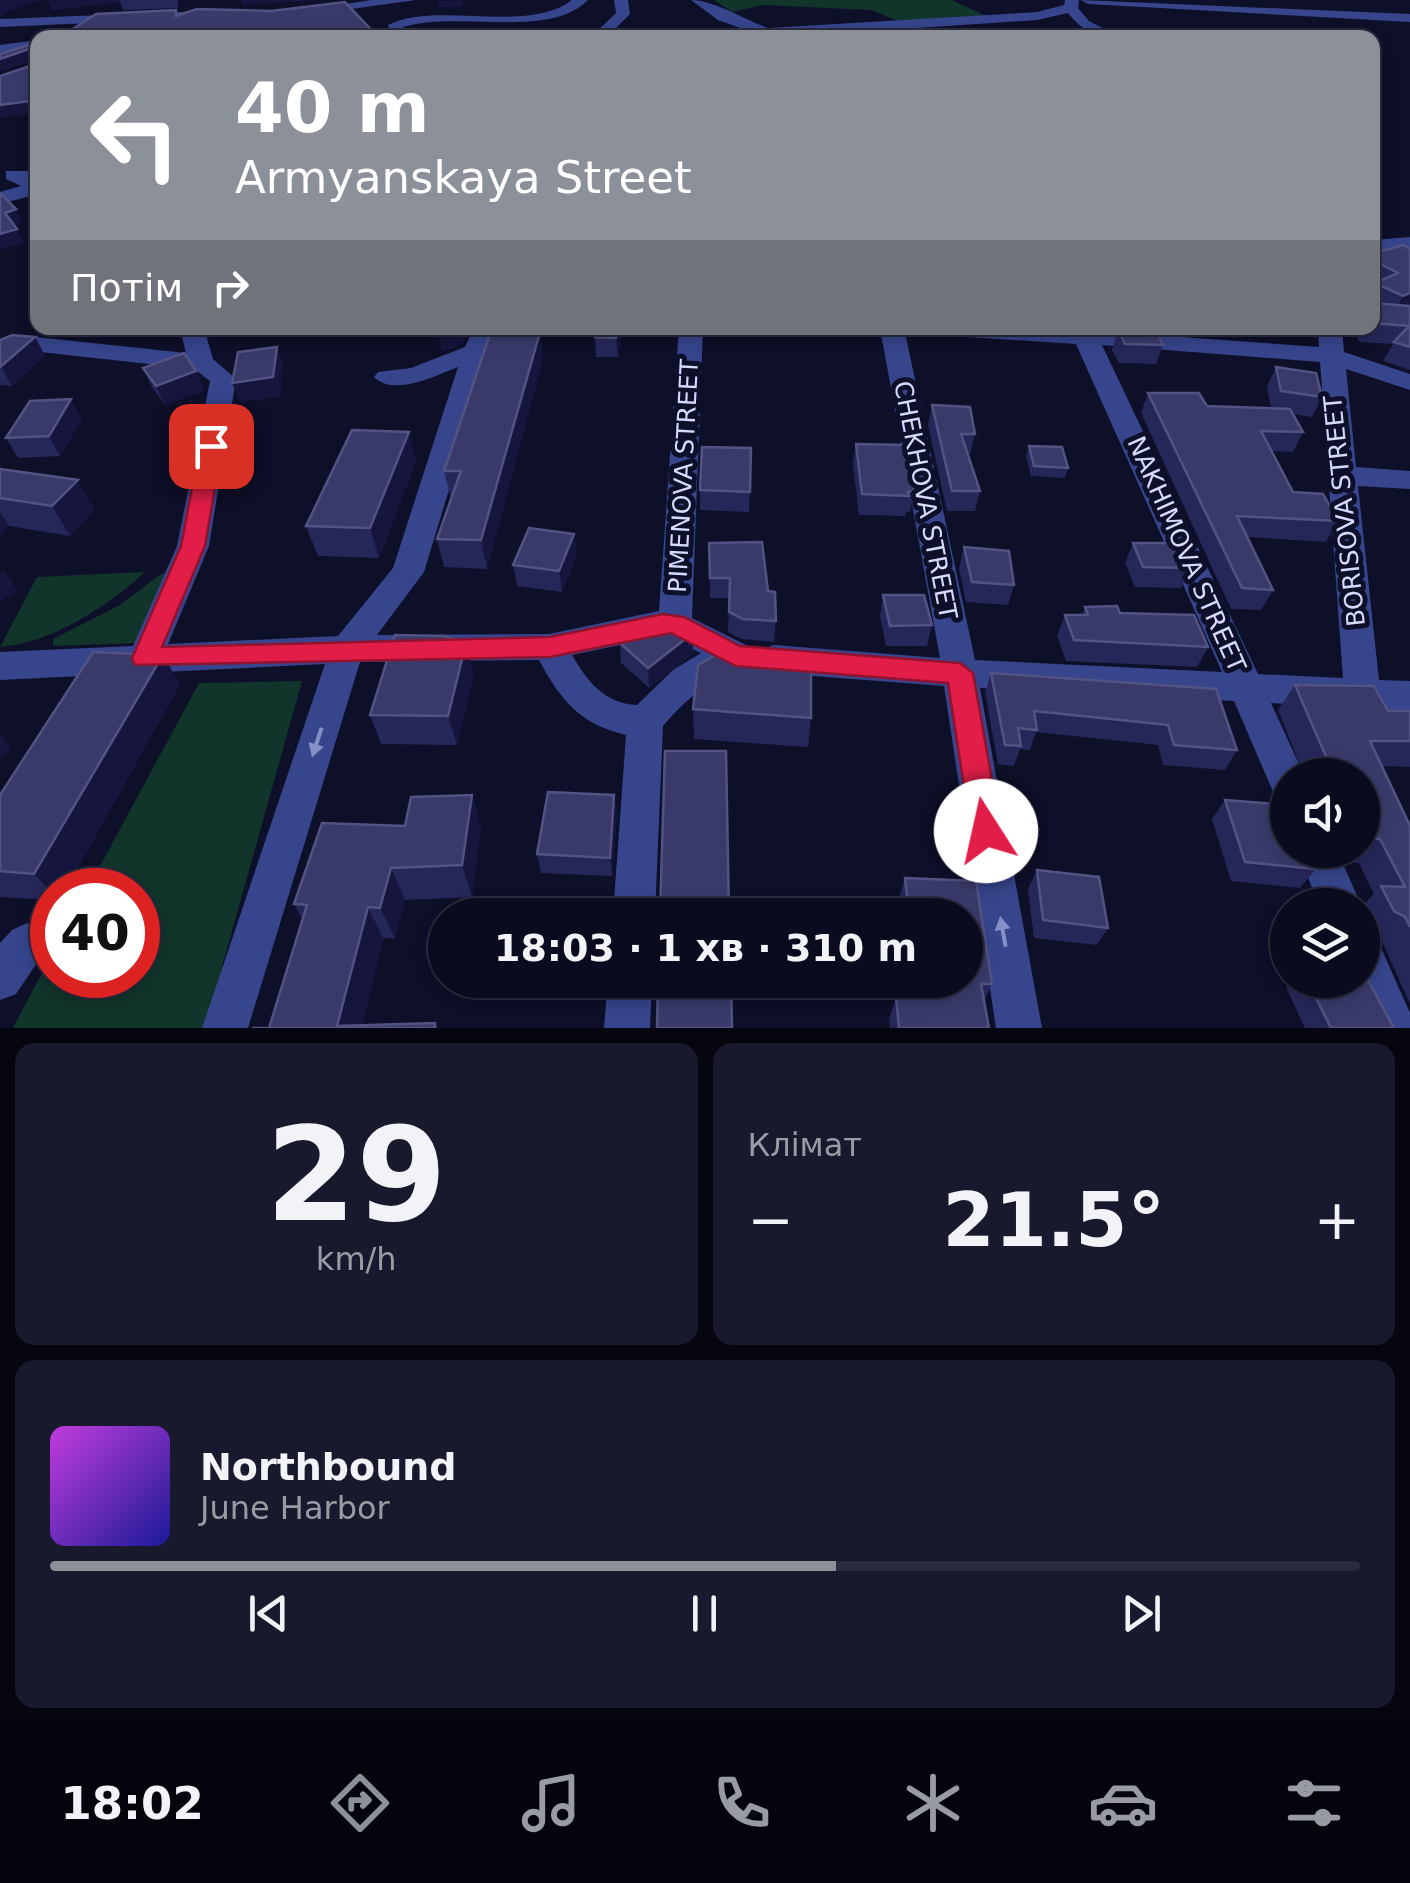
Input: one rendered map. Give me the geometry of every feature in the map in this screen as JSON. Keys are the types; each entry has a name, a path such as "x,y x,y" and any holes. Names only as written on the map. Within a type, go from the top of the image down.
{"street":[{"path":"178,30 210,0"},
{"path":"290,13 409,0"},
{"path":"492,14 504,0"},
{"path":"508,30 567,13 582,0"},
{"path":"606,30 623,14 621,0"},
{"path":"679,0 698,1 758,30"},
{"path":"1088,0 1410,18"},
{"path":"854,30 1038,16 1072,4 1084,24 1097,30"},
{"path":"0,23 194,12 253,14"},
{"path":"396,30 394,26 404,21 492,14 543,19"},
{"path":"88,20 102,26 101,30"},
{"path":"744,30 751,28"},
{"path":"0,50 30,45"},
{"path":"6,167 22,175 30,185"},
{"path":"0,198 30,190"},
{"path":"1380,241 1410,243"},
{"name":"PIMENOVA STREET","path":"675,624 690,335"},
{"name":"CHEKHOVA STREET","path":"893,335 960,673 1020,1028"},
{"name":"NAKHIMOVA STREET","path":"1096,335 1278,758"},
{"path":"1133,335 1221,344 1330,342 1410,382"},
{"path":"0,354 17,342 195,340 223,379 193,546 145,658"},
{"path":"387,377 415,375 480,340"},
{"path":"224,1028 347,649 408,572 480,340"},
{"name":"BORISOVA STREET","path":"1330,342 1362,694"},
{"path":"1341,476 1410,480"},
{"path":"0,666 347,649 550,647 675,624 736,656"},
{"path":"550,647 576,696 613,720 645,721"},
{"path":"635,898 645,721 673,690 713,660 736,656 960,673 1410,696"},
{"path":"628,1028 629,998"},
{"path":"1380,998 1393,1028"}],"green space":[{"path":"714,0 952,0 986,16 898,21 871,10 762,5 732,12"},
{"path":"174,569 140,643 53,646 53,639 120,605 158,576"},
{"path":"145,572 78,621 39,638 0,647 37,577"},
{"path":"302,681 205,1028 13,1028 30,996 160,998 160,868 99,868 199,683"}],"building":[{"path":"345,2 371,30 71,30 96,14 176,10 176,16 197,9 271,11"},
{"path":"30,45 30,49 0,59 0,54"},
{"path":"30,66 30,101 0,105 0,76"},
{"path":"0,193 16,209 5,213 17,229 0,234"},
{"path":"1403,245 1410,249 1410,293 1403,296 1380,285 1380,281 1398,273 1380,264 1380,252"},
{"path":"1380,304 1410,306 1410,347 1394,342 1409,326 1380,324"},
{"path":"12,335 35,337 0,367 0,340"},
{"path":"490,335 539,335 481,540 437,539 461,471 444,471"},
{"path":"1120,335 1158,335 1163,345 1125,344"},
{"path":"277,347 273,377 232,383 238,352"},
{"path":"184,353 196,371 156,386 143,368"},
{"path":"1276,367 1316,373 1322,397 1281,391"},
{"path":"1148,393 1199,393 1207,406 1290,409 1303,432 1261,431 1293,492 1323,494 1338,521 1237,516 1273,590 1242,588"},
{"path":"71,399 49,436 6,438 30,401"},
{"path":"932,405 970,407 975,434 961,434 980,491 952,491"},
{"path":"352,430 409,432 370,528 306,526"},
{"path":"856,444 905,445 914,491 908,492 909,496 862,494"},
{"path":"1029,446 1062,447 1068,468 1034,466"},
{"path":"702,447 751,448 750,492 700,490"},
{"path":"0,469 78,480 52,506 0,498"},
{"path":"529,528 574,534 559,571 513,565"},
{"path":"762,542 768,591 775,592 776,621 743,619 729,612 730,578 710,578 709,543"},
{"path":"1133,543 1179,543 1190,568 1143,567"},
{"path":"964,547 1009,551 1014,585 972,582"},
{"path":"883,595 924,595 932,625 890,626"},
{"path":"1117,606 1120,613 1194,615 1208,647 1074,640 1065,615 1088,615 1085,607"},
{"path":"662,620 693,633 648,668 620,643 649,622"},
{"path":"395,635 444,636 466,643 448,716 370,715"},
{"path":"93,652 163,655 38,868 30,868 30,874 0,871 0,795"},
{"path":"717,654 811,661 811,718 693,709 698,665"},
{"path":"991,673 1216,689 1237,750 1174,745 1168,725 1034,711 1037,730 1018,728 1021,746 1005,745"},
{"path":"1295,685 1374,686 1388,711 1410,711 1410,741 1370,741 1378,758 1327,758"},
{"path":"665,751 726,751 729,898 661,898"},
{"path":"1380,762 1410,826 1410,927 1405,917 1394,911 1381,886 1405,887 1380,839"},
{"path":"548,792 614,795 610,858 537,854"},
{"path":"472,795 462,865 391,868 380,908 368,907 337,1026 435,1023 435,1028 269,1028 307,905 294,904 322,823 405,826 411,797"},
{"path":"1225,800 1270,804 1270,864 1245,862"},
{"path":"1037,870 1099,877 1108,928 1043,920"},
{"path":"905,878 976,881 979,898 907,898"},
{"path":"983,926 992,984 983,984"},
{"path":"983,995 989,1028 899,1028 896,998"},
{"path":"658,998 731,998 732,1028 657,1028"},
{"path":"1316,998 1378,998 1394,1028 1331,1028"}],"route":[{"path":"211,446 193,546 145,658 347,649 550,647 675,624 736,656 960,673 986,831"}]}
